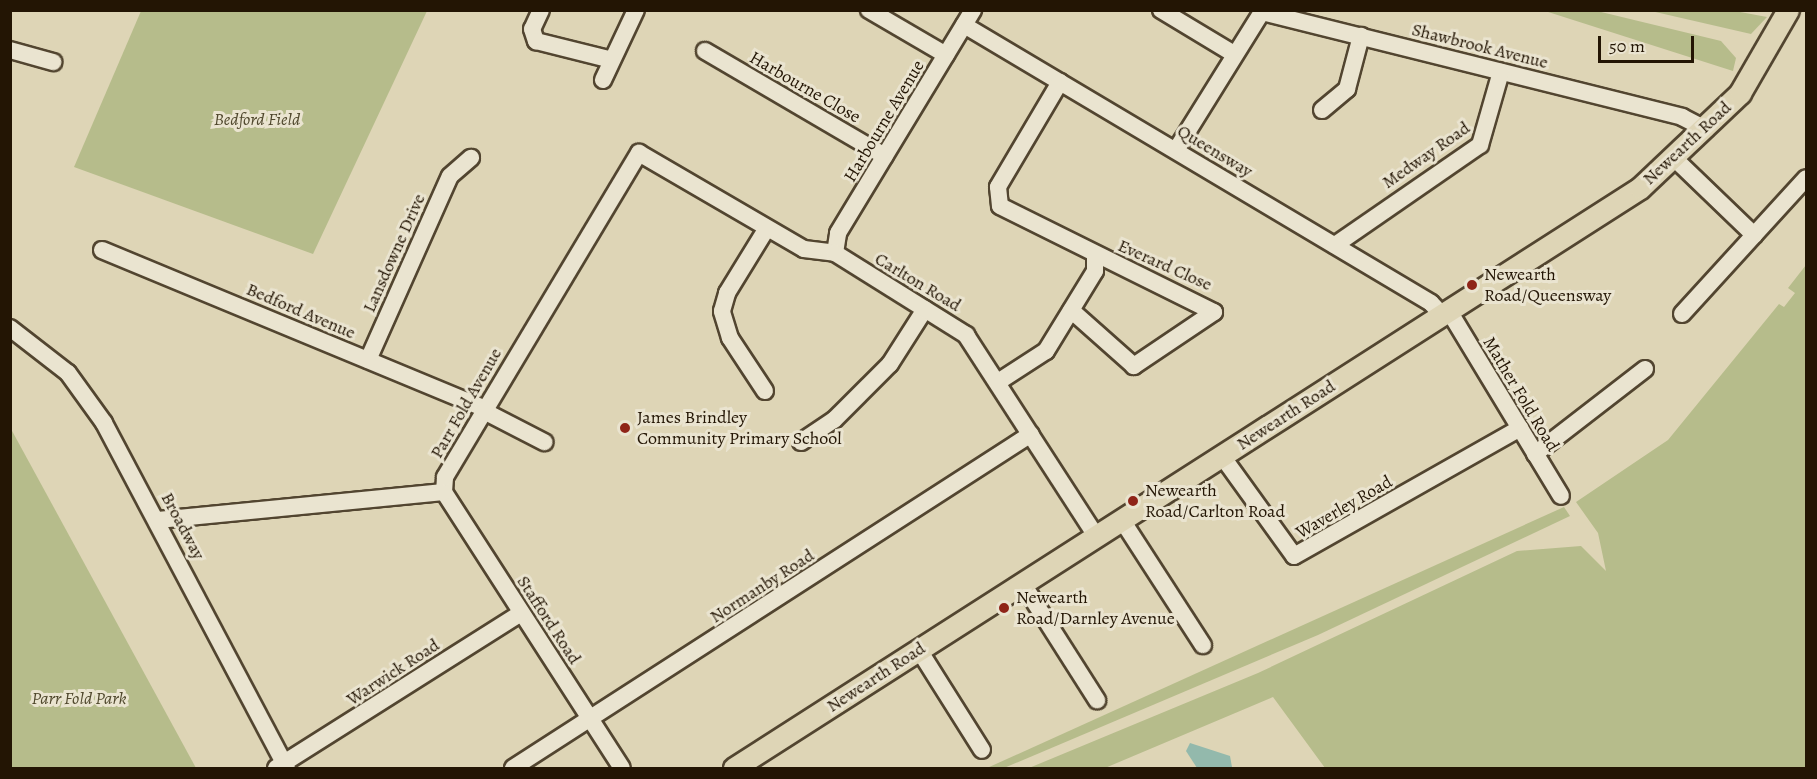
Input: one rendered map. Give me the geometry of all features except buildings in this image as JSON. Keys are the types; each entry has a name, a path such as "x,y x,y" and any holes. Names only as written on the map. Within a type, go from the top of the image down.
{"main road":[{"name":"Newearth Road","path":"734,768 1609,209 1675,159 1706,129 1762,64 1788,10"}],"street":[{"path":"541,10 532,29 536,41 612,60"},
{"path":"603,80 636,10"},
{"path":"869,10 946,55"},
{"path":"1161,10 1234,54"},
{"name":"Shawbrook Avenue","path":"1176,150 1262,12 1682,117 1706,129"},
{"name":"Harbourne Avenue","path":"835,253 838,233 968,18"},
{"name":"Queensway","path":"968,18 1060,82 1445,313"},
{"path":"1319,111 1344,95 1361,36"},
{"path":"10,50 53,62"},
{"name":"Harbourne Close","path":"705,51 885,156"},
{"name":"Medway Road","path":"1335,245 1344,234 1480,145 1501,72"},
{"name":"Everard Close","path":"1060,82 998,187 997,200 1005,210 1095,257 1209,305 1213,316 1134,366 1071,310"},
{"name":"Carlton Road","path":"639,153 804,249 835,253 966,335 1096,536"},
{"name":"Parr Fold Avenue","path":"444,492 445,477 639,153"},
{"path":"1675,159 1754,236"},
{"name":"Lansdowne Drive","path":"368,360 418,242 450,176 463,161"},
{"path":"1682,314 1689,295 1754,236 1806,178"},
{"path":"762,380 726,330 722,311 727,293 767,228"},
{"name":"Bedford Avenue","path":"102,250 484,410 544,442"},
{"name":"Everard Close","path":"998,382 1046,351 1095,271 1095,257"},
{"path":"801,442 834,420 890,364 925,309"},
{"name":"Mather Fold Road","path":"1445,313 1561,496"},
{"name":"Broadway","path":"10,328 81,389 158,520 282,767"},
{"path":"1536,454 1634,371"},
{"name":"Waverley Road","path":"1222,456 1294,556 1520,428"},
{"name":"Normanby Road","path":"513,768 1031,435"},
{"path":"158,520 444,492"},
{"name":"Stafford Road","path":"444,492 622,768"},
{"path":"1122,520 1202,645"},
{"path":"1023,584 1097,700"},
{"name":"Warwick Road","path":"282,767 521,613"},
{"path":"919,650 983,750"}],"green space":[{"name":"Bedford Field","path":"141,11 427,11 313,254 74,167"},
{"path":"1545,11 1597,11 1721,41 1736,58 1733,71"},
{"path":"1651,11 1735,11 1767,17 1751,34"},
{"path":"1806,265 1806,768 1325,768 1273,697 1105,768 1029,768 1258,673 1517,551 1581,546 1606,571 1598,533 1576,502 1668,440 1779,304 1784,307 1795,293 1788,288"},
{"name":"Parr Fold Park","path":"11,429 196,768 11,768"},
{"path":"1564,507 1570,516 1318,635 1004,768 987,768"}],"water":[{"path":"1190,743 1230,756 1232,767 1197,768 1186,751"}],"place":[{"name":"Newearth Road/Queensway","path":"1472,285"},
{"name":"James Brindley Community Primary School","path":"625,428"},
{"name":"Newearth Road/Carlton Road","path":"1133,501"},
{"name":"Newearth Road/Darnley Avenue","path":"1004,608"}]}
